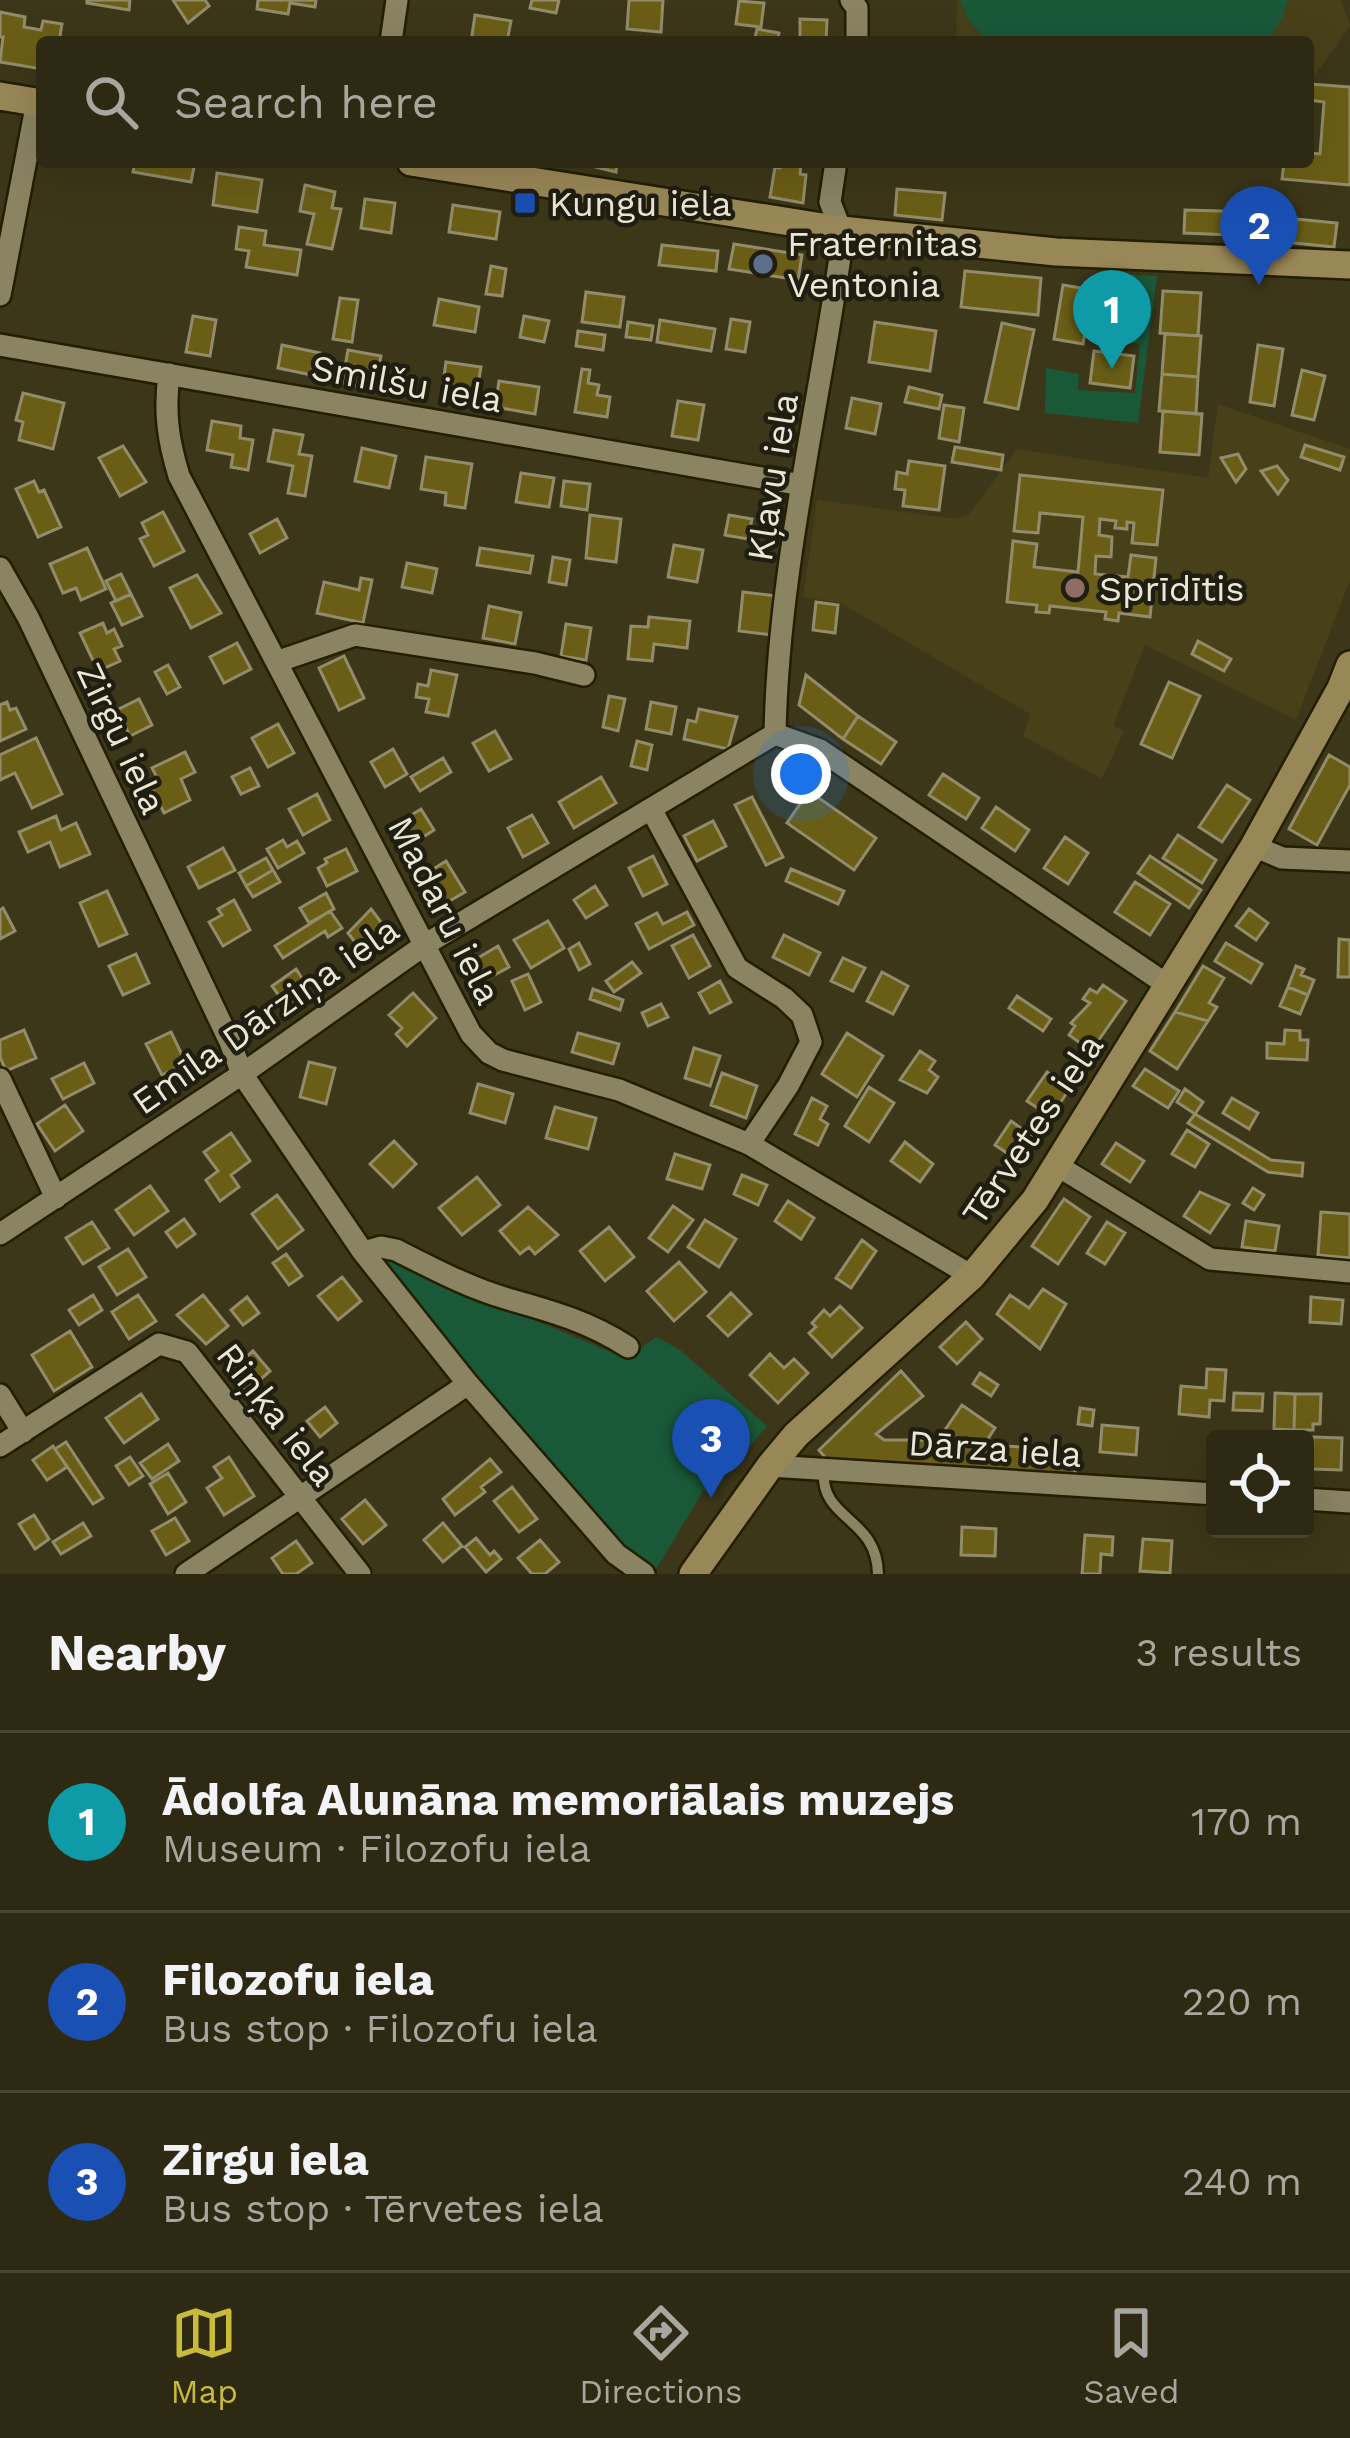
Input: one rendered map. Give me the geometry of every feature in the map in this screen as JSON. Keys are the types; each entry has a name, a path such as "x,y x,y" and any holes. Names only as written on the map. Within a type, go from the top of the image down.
{"main road":[{"path":"0,96 36,102"},
{"path":"450,168 841,230 1056,252 1350,265"},
{"name":"Tērvetes iela","path":"693,1574 796,1436 972,1276 1058,1166 1254,846 1342,688 1350,665"}],"street":[{"path":"393,36 397,0"},
{"path":"851,0 857,8 857,36"},
{"path":"0,295 36,118"},
{"name":"Kļavu iela","path":"766,740 832,306 841,230 830,202 835,168"},
{"name":"Smilšu iela","path":"0,346 802,485"},
{"name":"Madaru iela","path":"169,374 164,408 179,476 471,1034 489,1053 619,1090 749,1144 972,1276"},
{"name":"Zirgu iela","path":"0,568 28,617 242,1075 363,1252 469,1384 616,1554 644,1574"},
{"path":"279,661 355,635 584,675"},
{"path":"766,740 820,750 1169,986"},
{"name":"Emīla Dārziņa iela","path":"0,1234 242,1075 426,944 766,740"},
{"path":"651,809 737,968 802,1015 811,1042 749,1144"},
{"path":"1254,846 1282,858 1350,861"},
{"path":"0,1079 56,1198"},
{"path":"1058,1166 1210,1258 1350,1272"},
{"path":"363,1252 381,1247 396,1250 486,1291 532,1302 601,1329 628,1347"},
{"name":"Riņķa iela","path":"0,1446 159,1344 188,1352 360,1574"},
{"path":"186,1574 469,1384"},
{"path":"0,1395 23,1432"},
{"name":"Dārza iela","path":"770,1466 1206,1494"},
{"path":"1314,1500 1350,1502"}],"lane":[{"path":"824,1469 822,1484 828,1500 871,1539 878,1574"}],"shaded area":[{"path":"957,0 1341,0 1350,26 1315,75 1314,36 956,36"},
{"name":"Sprīdītis","path":"1218,404 1350,449 1350,580 1296,720 1145,645 1113,726 1124,731 1102,779 1023,736 1030,714 841,603 803,597 817,500 957,519 969,514 1017,449 1208,478"}],"green space":[{"path":"960,0 1288,0 1271,36 983,36 969,21"},
{"path":"1102,273 1116,274 1110,341 1096,341"},
{"path":"1122,274 1157,276 1138,423 1045,413 1046,368 1079,374 1078,390 1135,393 1140,344 1116,341 1117,328 1124,323 1119,313"},
{"path":"385,1258 618,1355 629,1357 656,1337 679,1349 767,1426 703,1491 656,1569 614,1539 380,1265"}],"building":[{"path":"130,0 129,10 87,3"},
{"path":"173,0 205,0 209,6 188,23"},
{"path":"258,0 316,0 315,7 290,3 288,14 257,9"},
{"path":"532,0 559,0 556,13 530,8"},
{"path":"629,0 663,0 661,32 627,29"},
{"path":"739,1 764,3 761,27 736,24"},
{"path":"0,12 25,17 24,27 41,30 43,21 62,24 60,36 36,36 36,68 0,62"},
{"path":"475,15 511,21 508,36 472,36"},
{"path":"800,19 827,20 826,36 800,36"},
{"path":"757,29 779,33 778,36 755,36"},
{"path":"1314,84 1350,87 1350,185 1282,179 1283,168 1314,168 1314,154 1320,154 1324,102 1314,101"},
{"path":"134,168 194,168 191,182 133,172"},
{"path":"775,168 801,168 800,174 806,175 803,203 770,197"},
{"path":"217,173 262,180 257,212 213,205"},
{"path":"305,185 335,192 332,208 341,209 332,249 307,244 314,214 300,211"},
{"path":"897,189 945,193 942,220 895,215"},
{"path":"365,199 395,203 391,233 361,228"},
{"path":"453,205 500,212 496,239 449,232"},
{"path":"1185,210 1257,212 1256,236 1184,233"},
{"path":"1276,217 1337,223 1334,247 1274,241"},
{"path":"239,227 266,231 264,245 301,250 297,275 246,267 249,251 236,249"},
{"path":"734,244 802,255 798,280 729,269"},
{"path":"662,245 718,251 716,271 659,265"},
{"path":"491,266 506,269 502,296 486,294"},
{"path":"965,271 1041,278 1038,315 961,307"},
{"path":"1063,285 1093,290 1083,344 1054,339"},
{"path":"1163,291 1201,293 1198,336 1160,333"},
{"path":"586,292 624,297 620,327 582,322"},
{"path":"340,298 358,300 352,342 333,339"},
{"path":"439,299 479,307 475,332 434,325"},
{"path":"193,316 216,320 210,356 186,352"},
{"path":"524,316 549,321 544,342 520,337"},
{"path":"731,319 750,322 745,352 726,349"},
{"path":"660,320 715,329 711,351 657,342"},
{"path":"628,322 653,326 651,340 626,337"},
{"path":"875,322 936,331 930,371 869,362"},
{"path":"1002,323 1034,330 1018,409 985,402"},
{"path":"578,331 605,335 603,350 576,346"},
{"path":"1165,334 1201,336 1198,377 1162,374"},
{"path":"282,345 320,353 316,376 278,368"},
{"path":"1258,345 1283,349 1274,406 1250,402"},
{"path":"348,350 381,356 374,390 342,383"},
{"path":"1094,351 1134,356 1130,388 1090,383"},
{"path":"446,362 481,367 475,403 441,397"},
{"path":"582,369 590,370 588,383 599,385 597,395 610,397 607,417 575,412"},
{"path":"1302,370 1325,376 1314,420 1292,415"},
{"path":"1162,374 1198,377 1196,414 1159,411"},
{"path":"499,381 539,387 535,414 495,407"},
{"path":"909,387 942,395 939,409 905,402"},
{"path":"23,393 64,403 53,449 19,440 23,422 16,420"},
{"path":"852,398 881,404 875,434 846,428"},
{"path":"678,401 704,405 698,440 672,436"},
{"path":"944,405 964,408 959,442 939,438"},
{"path":"1163,411 1202,414 1199,455 1160,452"},
{"path":"212,421 241,426 240,438 253,440 248,470 231,467 233,455 207,450"},
{"path":"274,430 303,435 299,454 312,456 305,496 288,493 293,466 268,461"},
{"path":"1305,445 1344,457 1340,470 1301,457"},
{"path":"123,446 146,482 120,496 99,458"},
{"path":"955,447 1003,455 1001,470 952,462"},
{"path":"362,448 396,456 389,488 355,481"},
{"path":"1238,454 1246,469 1236,482 1221,458"},
{"path":"426,457 472,464 465,508 445,505 446,493 421,489"},
{"path":"909,461 945,466 939,510 903,506 905,490 895,489 897,472 907,474"},
{"path":"1277,466 1288,480 1278,494 1261,471"},
{"path":"521,473 554,478 549,507 516,502"},
{"path":"1020,475 1163,490 1157,545 1132,543 1134,523 1127,522 1127,529 1115,528 1116,521 1100,519 1099,535 1112,537 1111,557 1096,556 1095,574 1128,577 1131,555 1156,558 1150,617 1119,613 1118,621 1105,619 1106,612 1050,606 1049,613 1036,612 1037,605 1007,602 1013,541 1037,544 1034,567 1078,572 1083,517 1040,513 1038,533 1014,531"},
{"path":"34,481 39,492 44,490 61,527 38,537 16,489"},
{"path":"564,481 590,484 587,510 561,506"},
{"path":"163,512 184,551 154,566 140,539 148,535 142,523"},
{"path":"590,515 621,519 616,562 586,558"},
{"path":"729,515 752,519 748,539 725,535"},
{"path":"277,519 287,538 260,553 250,534"},
{"path":"674,545 703,550 697,582 668,577"},
{"path":"87,548 106,589 81,600 76,588 63,593 50,564"},
{"path":"480,548 533,556 530,573 477,565"},
{"path":"553,557 570,560 566,585 549,582"},
{"path":"407,563 437,569 432,593 402,587"},
{"path":"121,574 131,594 116,601 106,581"},
{"path":"197,575 221,613 191,628 170,588"},
{"path":"361,578 372,580 363,623 317,613 324,582 359,590"},
{"path":"743,592 777,596 773,635 739,631"},
{"path":"131,594 142,616 122,625 111,603"},
{"path":"816,602 838,605 835,633 813,630"},
{"path":"489,606 521,613 515,644 483,638"},
{"path":"649,617 690,621 687,648 654,644 652,661 628,659 631,626 648,627"},
{"path":"103,623 107,633 114,629 122,646 114,649 120,661 98,671 80,633"},
{"path":"566,624 591,628 586,660 561,656"},
{"path":"1198,641 1231,659 1224,671 1192,654"},
{"path":"237,643 251,669 224,683 210,657"},
{"path":"344,656 364,698 339,710 319,668"},
{"path":"168,665 180,687 167,694 155,672"},
{"path":"431,670 457,675 448,716 426,712 429,699 416,697 418,684 428,686"},
{"path":"806,675 858,716 843,739 799,705"},
{"path":"1169,682 1200,696 1172,758 1141,744"},
{"path":"609,696 625,699 618,731 603,727"},
{"path":"139,699 152,725 130,736 117,710"},
{"path":"7,702 10,710 16,708 26,729 0,741 0,705"},
{"path":"651,702 676,707 671,734 646,729"},
{"path":"699,709 737,717 728,749 684,739 688,720 696,722"},
{"path":"858,716 896,742 881,764 843,739"},
{"path":"278,724 294,753 268,767 252,738"},
{"path":"495,731 511,759 489,771 473,743"},
{"path":"36,738 62,794 32,808 15,773 0,780 0,755"},
{"path":"637,741 652,745 647,770 631,766"},
{"path":"393,749 407,774 385,787 371,762"},
{"path":"185,752 195,772 181,779 190,800 164,813 152,788 160,783 152,768"},
{"path":"1329,755 1350,767 1350,785 1317,845 1289,829"},
{"path":"443,758 451,772 420,791 411,777"},
{"path":"250,768 259,786 241,794 232,777"},
{"path":"943,774 979,798 966,819 929,795"},
{"path":"601,777 616,803 574,828 559,802"},
{"path":"1227,785 1250,800 1222,842 1199,827"},
{"path":"809,791 876,838 854,870 787,823"},
{"path":"317,794 330,820 303,835 289,809"},
{"path":"752,797 783,857 766,865 735,805"},
{"path":"996,807 1029,830 1015,851 982,828"},
{"path":"421,809 434,830 414,843 400,822"},
{"path":"532,815 548,843 523,857 508,828"},
{"path":"56,816 61,830 76,823 90,854 60,867 50,842 28,852 19,832"},
{"path":"713,821 726,846 697,861 684,836"},
{"path":"1178,835 1216,860 1202,883 1163,858"},
{"path":"1065,837 1088,853 1068,884 1044,868"},
{"path":"283,840 287,847 297,841 304,853 278,868 267,849"},
{"path":"223,848 235,870 199,888 188,867"},
{"path":"346,849 357,871 327,886 318,868"},
{"path":"653,856 667,884 643,896 629,868"},
{"path":"1150,856 1201,890 1189,908 1138,873"},
{"path":"266,858 273,870 246,886 239,873"},
{"path":"446,861 465,892 446,903 427,873"},
{"path":"791,869 844,891 838,904 786,881"},
{"path":"273,870 280,882 253,897 246,886"},
{"path":"1135,882 1170,904 1150,935 1115,912"},
{"path":"595,886 607,905 586,918 574,900"},
{"path":"107,891 127,934 99,946 80,903"},
{"path":"326,893 334,909 309,923 300,908"},
{"path":"234,900 250,930 223,946 209,922 222,915 218,909"},
{"path":"3,908 15,931 0,939 0,910"},
{"path":"371,909 390,934 364,954 348,933"},
{"path":"1249,909 1268,923 1256,940 1236,926"},
{"path":"330,911 342,928 328,937 325,931 283,958 275,946"},
{"path":"687,912 694,925 649,949 636,924 657,913 663,924"},
{"path":"548,921 564,948 531,968 514,940"},
{"path":"693,935 710,966 689,978 672,946"},
{"path":"784,935 820,953 809,975 773,957"},
{"path":"1339,939 1350,940 1350,977 1338,977"},
{"path":"579,943 590,964 579,970 569,949"},
{"path":"1226,943 1262,964 1251,983 1215,961"},
{"path":"498,946 509,967 487,979 476,959"},
{"path":"136,954 149,983 123,995 109,966"},
{"path":"843,958 865,968 853,991 831,981"},
{"path":"632,962 641,973 614,992 606,981"},
{"path":"1203,966 1224,978 1209,1003 1217,1007 1208,1021 1175,1012"},
{"path":"1296,966 1304,969 1301,975 1314,980 1308,995 1288,987"},
{"path":"296,969 313,995 290,1011 272,986"},
{"path":"882,972 908,986 893,1014 867,1001"},
{"path":"528,974 541,1002 525,1010 512,981"},
{"path":"720,981 731,1002 710,1013 699,993"},
{"path":"1103,985 1126,1001 1091,1051 1069,1035 1075,1026 1071,1023 1090,1003 1083,999 1090,989 1097,993"},
{"path":"1288,987 1308,995 1300,1014 1280,1006"},
{"path":"593,989 623,1000 620,1010 590,999"},
{"path":"413,993 436,1018 407,1046 396,1034 402,1028 389,1015"},
{"path":"1017,996 1051,1019 1043,1031 1009,1008"},
{"path":"661,1004 668,1017 648,1026 642,1013"},
{"path":"1175,1012 1208,1021 1177,1069 1150,1051"},
{"path":"24,1030 36,1058 6,1071 0,1040"},
{"path":"1285,1030 1300,1031 1300,1040 1308,1040 1307,1060 1267,1058 1267,1043 1284,1044"},
{"path":"171,1032 186,1063 162,1075 146,1044"},
{"path":"578,1033 619,1044 613,1064 572,1052"},
{"path":"847,1033 883,1056 857,1097 822,1074"},
{"path":"694,1048 720,1056 710,1086 685,1078"},
{"path":"920,1051 935,1061 929,1070 938,1077 927,1093 900,1080"},
{"path":"309,1062 335,1068 326,1104 300,1097"},
{"path":"84,1063 94,1083 63,1099 52,1079"},
{"path":"1145,1069 1179,1091 1168,1108 1133,1086"},
{"path":"1047,1072 1070,1088 1051,1117 1027,1101"},
{"path":"722,1073 757,1086 746,1118 711,1105"},
{"path":"478,1084 513,1094 505,1123 470,1113"},
{"path":"869,1087 894,1103 869,1142 845,1126"},
{"path":"1185,1089 1203,1102 1195,1114 1177,1102"},
{"path":"812,1098 827,1106 820,1119 828,1124 818,1145 795,1134"},
{"path":"1232,1098 1258,1113 1249,1129 1223,1113"},
{"path":"65,1105 83,1131 55,1151 37,1124"},
{"path":"555,1107 596,1118 588,1149 546,1138"},
{"path":"1195,1114 1271,1160 1303,1163 1302,1176 1268,1172 1188,1123"},
{"path":"1011,1121 1038,1140 1022,1163 995,1145"},
{"path":"1187,1130 1209,1144 1195,1167 1172,1154"},
{"path":"231,1133 250,1161 231,1175 239,1187 220,1201 206,1180 218,1171 204,1152"},
{"path":"394,1141 416,1164 393,1187 370,1164"},
{"path":"905,1142 933,1164 920,1182 891,1161"},
{"path":"1116,1143 1144,1161 1130,1182 1102,1164"},
{"path":"675,1154 710,1165 702,1189 667,1179"},
{"path":"742,1175 767,1185 758,1205 734,1194"},
{"path":"477,1177 500,1205 462,1235 439,1208"},
{"path":"150,1186 168,1211 134,1235 116,1210"},
{"path":"1253,1188 1264,1195 1254,1210 1243,1203"},
{"path":"1200,1192 1229,1205 1210,1233 1184,1216"},
{"path":"277,1195 303,1230 278,1249 252,1214"},
{"path":"1064,1199 1090,1217 1058,1264 1032,1246"},
{"path":"788,1201 814,1218 801,1239 775,1221"},
{"path":"673,1206 693,1220 668,1252 649,1238"},
{"path":"528,1207 558,1235 535,1254 529,1247 520,1254 500,1231"},
{"path":"1321,1212 1350,1214 1350,1258 1318,1255"},
{"path":"184,1219 195,1234 177,1247 166,1232"},
{"path":"705,1220 736,1239 719,1267 688,1247"},
{"path":"1246,1221 1279,1226 1275,1251 1242,1247"},
{"path":"92,1222 109,1248 83,1264 66,1238"},
{"path":"1107,1222 1125,1233 1105,1264 1087,1253"},
{"path":"609,1227 634,1257 605,1281 580,1251"},
{"path":"862,1240 876,1251 851,1288 836,1278"},
{"path":"128,1249 146,1277 117,1295 99,1267"},
{"path":"286,1254 302,1276 289,1285 273,1263"},
{"path":"679,1262 706,1292 674,1321 647,1291"},
{"path":"342,1277 361,1301 338,1320 318,1296"},
{"path":"1043,1289 1066,1304 1040,1349 997,1314 1010,1295 1029,1308"},
{"path":"731,1293 751,1314 728,1336 708,1316"},
{"path":"93,1295 102,1310 79,1325 69,1310"},
{"path":"138,1295 156,1321 129,1339 112,1312"},
{"path":"203,1295 228,1326 206,1344 177,1315"},
{"path":"247,1297 259,1313 243,1325 231,1310"},
{"path":"1311,1297 1343,1300 1341,1324 1310,1322"},
{"path":"840,1306 862,1328 832,1357 809,1333 824,1310 830,1316"},
{"path":"966,1322 982,1339 957,1364 940,1347"},
{"path":"70,1331 92,1367 54,1391 32,1355"},
{"path":"253,1351 270,1371 246,1392 229,1372"},
{"path":"770,1354 784,1368 794,1359 808,1373 778,1403 750,1375"},
{"path":"1207,1369 1226,1370 1224,1401 1210,1400 1209,1417 1179,1414 1181,1386 1206,1388"},
{"path":"901,1371 923,1396 876,1434 884,1440 938,1440 962,1405 995,1428 984,1445 1077,1450 1075,1476 828,1461 819,1450"},
{"path":"980,1373 998,1385 991,1396 973,1384"},
{"path":"1234,1393 1263,1394 1262,1411 1233,1410"},
{"path":"1275,1393 1295,1394 1294,1430 1274,1429"},
{"path":"141,1394 158,1419 124,1443 106,1418"},
{"path":"1295,1394 1321,1394 1320,1424 1313,1424 1313,1430 1294,1430"},
{"path":"325,1407 337,1423 320,1437 307,1421"},
{"path":"1080,1408 1094,1410 1092,1426 1078,1424"},
{"path":"1102,1425 1138,1428 1136,1455 1100,1452"},
{"path":"1314,1437 1342,1438 1341,1470 1314,1469"},
{"path":"66,1442 103,1498 93,1504 55,1449"},
{"path":"168,1444 179,1461 152,1479 140,1463"},
{"path":"53,1446 67,1467 47,1480 33,1460"},
{"path":"130,1457 143,1476 129,1485 116,1466"},
{"path":"229,1457 254,1496 224,1515 207,1488 222,1478 214,1467"},
{"path":"490,1459 501,1472 481,1487 485,1492 455,1515 443,1499"},
{"path":"168,1473 186,1502 168,1514 150,1484"},
{"path":"512,1487 537,1519 519,1532 494,1501"},
{"path":"365,1500 386,1525 363,1544 342,1519"},
{"path":"34,1515 49,1539 35,1549 19,1524"},
{"path":"175,1518 189,1541 166,1555 152,1531"},
{"path":"83,1523 91,1536 61,1554 53,1542"},
{"path":"443,1523 462,1546 443,1562 424,1540"},
{"path":"962,1527 996,1529 995,1556 961,1555"},
{"path":"1085,1535 1113,1537 1112,1555 1101,1554 1100,1574 1082,1574"},
{"path":"476,1538 490,1555 494,1551 501,1559 486,1572 465,1547"},
{"path":"1143,1539 1172,1541 1170,1573 1140,1571"},
{"path":"540,1540 559,1562 545,1574 532,1574 518,1558"},
{"path":"296,1541 312,1563 296,1574 283,1574 272,1558"}],"place":[{"name":"Kungu iela","path":"525,203"},
{"name":"Fraternitas Ventonia","path":"763,264"},
{"name":"Filozofu iela","path":"1259,285"},
{"name":"Ādolfa Alunāna memoriālais muzejs","path":"1112,369"},
{"name":"Sprīdītis","path":"1075,588"},
{"name":"Zirgu iela","path":"711,1498"}]}
